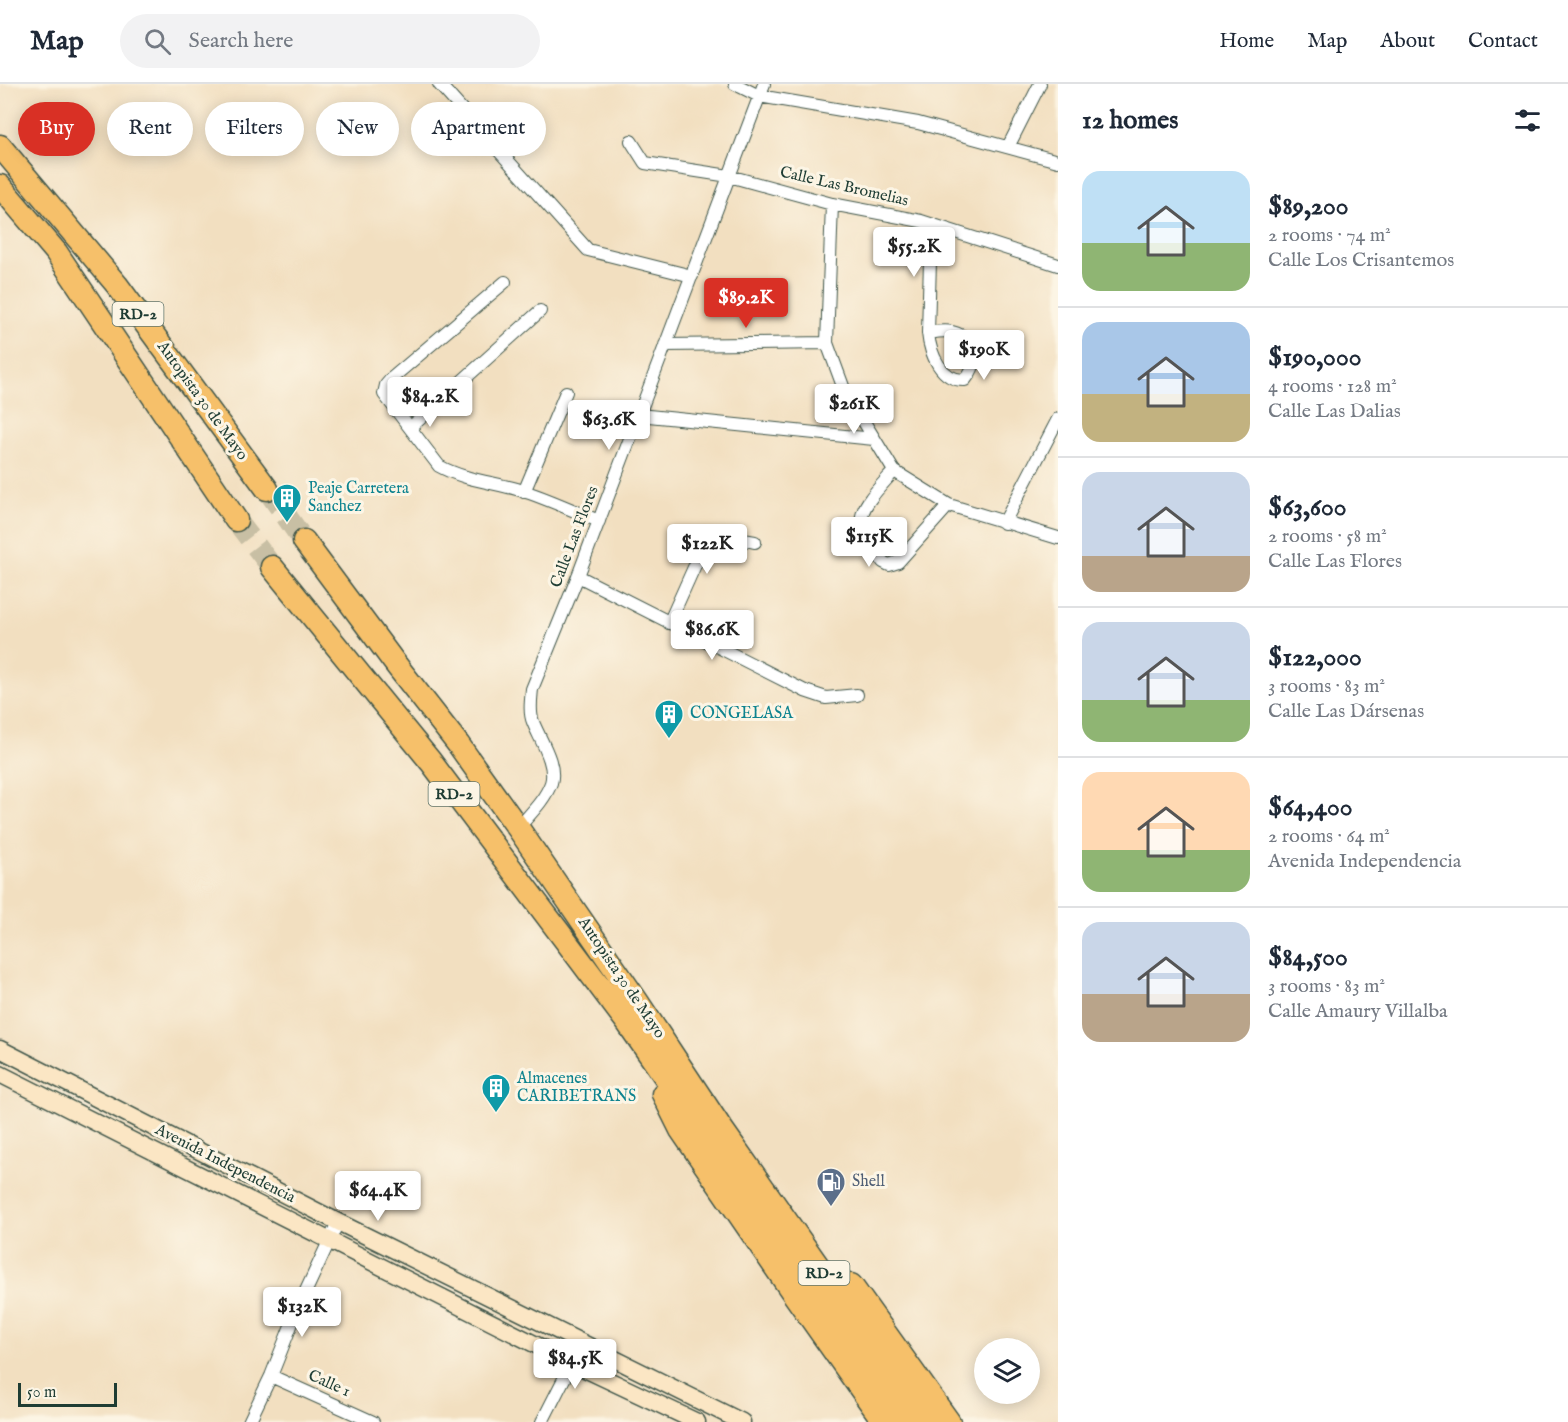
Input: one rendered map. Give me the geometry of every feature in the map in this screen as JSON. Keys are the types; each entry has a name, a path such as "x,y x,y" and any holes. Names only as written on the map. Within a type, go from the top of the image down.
{"highway":[{"name":"Autopista 30 de Mayo","path":"0,146 117,285 267,489"},
{"name":"RD-2","path":"0,186 56,252 236,520"},
{"name":"Autopista 30 de Mayo","path":"304,541 458,744 637,1001 710,1127 905,1422"},
{"name":"Autopista 30 de Mayo","path":"272,567 431,762 629,1025 710,1127 928,1422"},
{"path":"431,762 458,744"},
{"path":"637,1001 692,1063 949,1422"},
{"path":"629,1025 681,1130 877,1416"}],"street":[{"path":"440,84 588,250 692,276"},
{"path":"735,84 759,96 918,123 1058,161"},
{"name":"Calle Las Flores","path":"518,828 546,793 552,781 547,753 533,721 530,705 532,689 578,576 764,84"},
{"path":"1008,147 1040,84"},
{"name":"Calle Las Bromelias","path":"631,141 645,163 729,176 832,204 931,224 1058,265"},
{"path":"832,204 827,343 844,389 894,471 950,504 1004,523 1058,538"},
{"path":"928,333 952,332 969,342 975,350 975,364 965,380 956,380 942,371 934,356 928,333 931,224"},
{"path":"505,282 386,385 384,394 439,466 451,473 524,492 599,521"},
{"path":"411,427 540,311"},
{"path":"666,345 827,343"},
{"path":"524,492 566,392"},
{"path":"639,416 874,439"},
{"path":"1004,523 1058,419"},
{"path":"894,471 864,508 861,517 883,562 889,565 898,562 950,504"},
{"path":"669,623 700,554 707,544 717,537 755,542"},
{"path":"578,576 805,691 826,698 857,695"},
{"name":"Avenida Independencia","path":"0,1049 338,1222 741,1422"},
{"name":"Avenida Independencia","path":"0,1074 572,1363 697,1422"},
{"path":"249,1422 338,1222"},
{"path":"542,1422 572,1363 585,1344"},
{"name":"Calle 1","path":"271,1376 373,1422"}],"tunnel":[{"path":"267,489 304,541"},
{"path":"236,520 272,567"}],"place":[{"name":"Peaje Carretera Sanchez","path":"287,524"},
{"name":"CONGELASA","path":"669,740"},
{"name":"Almacenes CARIBETRANS","path":"496,1114"},
{"name":"Shell","path":"831,1208"}]}
